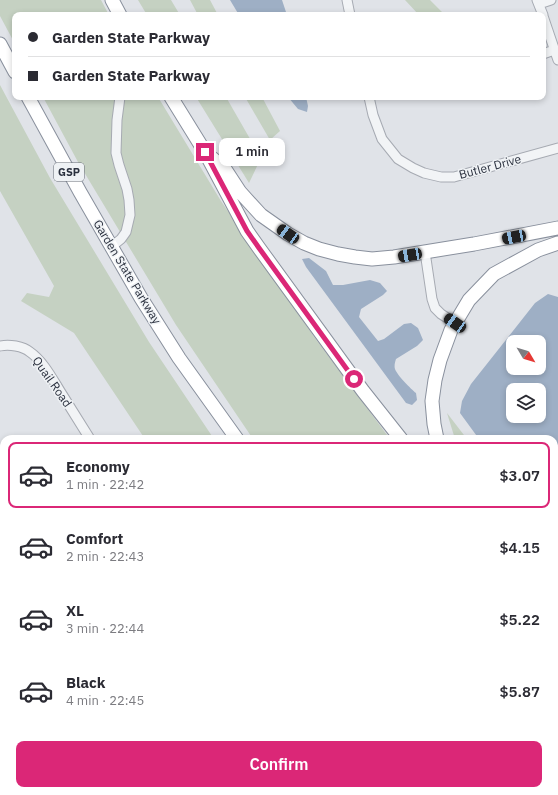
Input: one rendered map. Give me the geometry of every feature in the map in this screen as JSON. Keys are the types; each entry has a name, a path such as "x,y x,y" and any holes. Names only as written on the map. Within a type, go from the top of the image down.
{"highway":[{"path":"112,0 118,12"},
{"path":"0,44 12,66"},
{"name":"Garden State Parkway","path":"30,100 141,298 179,358 234,435"},
{"path":"173,100 205,152 247,231 363,391 398,435"},
{"path":"205,152 225,169 240,192 261,215 304,243 319,249 355,258 372,259 394,257 558,228"},
{"path":"436,435 432,401 435,380 440,360 451,330 469,300 494,274 538,250 558,243"},
{"path":"191,375 204,406 224,435"}],"street":[{"path":"347,0 349,12"},
{"path":"542,12 538,2 551,0"},
{"path":"546,30 558,60"},
{"path":"546,53 554,50"},
{"path":"111,247 121,239 126,232 130,215 127,189 116,153 116,120 119,100"},
{"name":"Butler Drive","path":"370,100 373,115 382,139 398,159 413,168 440,177 454,177 558,148"},
{"path":"425,252 432,299 435,308 455,323"},
{"name":"Quail Road","path":"0,346 18,347 29,351 38,359 48,372 87,435"}],"green space":[{"path":"0,0 101,0 107,12 12,12 12,38 0,16"},
{"path":"138,0 171,0 178,12 145,12"},
{"path":"190,0 210,0 216,12 196,12"},
{"path":"405,0 430,0 442,12 416,12"},
{"path":"0,85 50,178 149,342 211,435 142,435 74,333 21,301 27,293 49,297 54,286 0,191"},
{"path":"45,100 160,100 221,201 315,338 387,435 250,435 176,325 78,162"},
{"path":"198,100 228,100 261,158 249,183"},
{"path":"247,100 264,100 280,131 270,140"},
{"path":"447,413 464,435 454,435"}],"water":[{"path":"230,0 282,0 286,12 237,12"},
{"path":"290,100 307,100 307,112 298,109"},
{"path":"309,258 326,271 333,285 343,285 370,280 380,283 387,291 361,309 359,317 378,341 384,339 404,324 411,323 418,328 423,340 417,346 396,359 395,365 398,375 416,393 417,400 412,405 406,403 306,267 302,259"},
{"path":"548,294 558,297 558,435 476,435 460,413 462,401 471,384 506,340 506,375 546,375 546,335 510,335 535,303"}],"route":[{"path":"205,152 247,231 354,379"}]}
